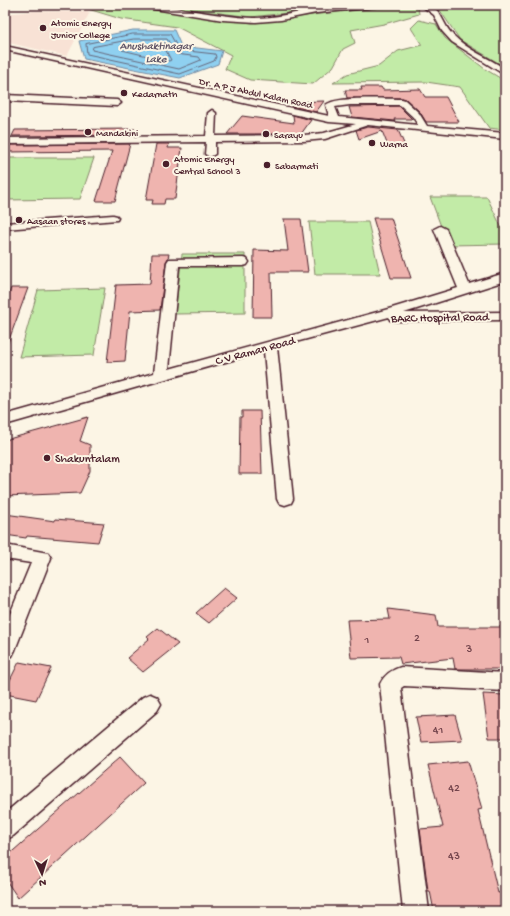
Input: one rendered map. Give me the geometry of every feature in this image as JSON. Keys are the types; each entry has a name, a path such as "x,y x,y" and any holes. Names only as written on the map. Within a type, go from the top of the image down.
{"street":[{"path":"142,5 223,18 256,20 281,18 322,10 376,5"},
{"path":"424,5 428,6 437,15 449,35 505,73"},
{"name":"Dr. A P J Abdul Kalam Road","path":"5,48 336,120 505,136"},
{"path":"5,98 117,103"},
{"path":"336,120 330,105 350,102 402,102 416,115 424,128"},
{"path":"210,154 212,113"},
{"path":"5,140 304,138 325,136 370,123"},
{"path":"5,226 113,218"},
{"path":"440,229 465,290"},
{"path":"161,376 173,262 243,262"},
{"name":"C V Raman Road","path":"5,420 270,345 375,318 505,277"},
{"name":"BARC Hospital Road","path":"375,318 502,320"},
{"path":"270,345 285,499"},
{"path":"5,552 42,558 5,650"},
{"path":"416,911 390,684 400,676 505,682"},
{"path":"5,828 150,704"}],"shaded area":[{"name":"Atomic Energy Junior College","path":"34,11 90,12 67,56 5,42 5,14"}],"green space":[{"path":"15,5 143,5 152,8 252,23 399,6 418,7 419,14 384,24 351,30 355,43 343,49 333,67 313,84 250,80 225,69 231,55 177,27 121,19 88,9"},
{"path":"158,5 359,5 251,17"},
{"path":"434,5 505,5 505,67 460,40 437,6"},
{"path":"419,20 436,24 445,38 485,69 505,81 505,130 489,128 460,87 426,82 333,83 347,74 379,66 398,51 422,45 411,28"},
{"path":"5,158 94,158 80,199 5,200"},
{"path":"430,197 487,197 505,235 505,244 448,245"},
{"path":"309,222 368,222 380,274 315,274"},
{"path":"182,254 245,254 245,313 175,314"},
{"path":"105,288 94,355 19,357 38,290"}],"water":[{"name":"Anushaktinagar Lake","path":"133,30 174,30 181,46 222,51 218,64 180,78 84,59 79,41"}],"building":[{"path":"361,87 381,87 383,90 420,89 425,97 446,97 459,122 426,122 420,112 406,99 402,98 347,98 345,90 362,90"},
{"path":"324,101 316,112 292,106 291,102"},
{"path":"399,106 412,119 394,119 395,121 352,117 349,107"},
{"path":"293,115 311,120 301,134 227,134 242,116 294,123"},
{"path":"368,127 398,130 405,146 388,146 382,131 359,139 356,130"},
{"name":"Mandakini","path":"135,129 133,135 12,136 15,130"},
{"path":"130,144 115,201 96,201 112,151 5,152 7,145"},
{"name":"Atomic Energy Central School 3","path":"156,144 169,144 168,148 182,148 175,199 165,199 164,204 152,204 153,200 146,200"},
{"path":"373,218 391,218 411,278 391,278"},
{"path":"284,219 301,219 308,272 271,272 272,317 253,317 254,250 288,251"},
{"path":"152,254 169,254 166,262 160,310 130,311 125,361 107,362 116,285 150,284"},
{"path":"11,288 28,288 6,348 5,304"},
{"path":"242,411 260,411 262,474 239,474 240,417 242,417"},
{"name":"Shakuntalam","path":"88,417 80,441 90,445 90,471 80,493 5,496 5,440"},
{"path":"5,514 55,521 55,519 104,523 98,542 27,536 26,538 5,535"},
{"path":"224,588 237,598 209,623 196,613"},
{"path":"388,609 436,615 438,627 505,627 505,669 455,669 453,658 401,664 399,657 351,658 347,620 390,619"},
{"path":"158,628 178,644 143,672 127,658 149,639 147,637"},
{"path":"19,662 51,668 36,700 5,694 5,690"},
{"path":"483,694 505,695 505,738 489,738"},
{"path":"455,715 462,740 421,742 416,717"},
{"path":"120,757 144,783 18,898 5,879 5,858"},
{"path":"468,761 482,809 478,810 498,893 505,891 505,911 434,911 430,891 428,891 420,829 443,827 428,765"}],"place":[{"name":"Atomic Energy Junior College","path":"43,28"},
{"name":"Kedarnath","path":"124,93"},
{"name":"Mandakini","path":"88,132"},
{"name":"Sarayu","path":"266,134"},
{"name":"Warna","path":"372,143"},
{"name":"Atomic Energy Central School 3","path":"166,164"},
{"name":"Sabarmati","path":"267,165"},
{"name":"Aasaan stores","path":"19,220"},
{"name":"Shakuntalam","path":"47,458"}]}
